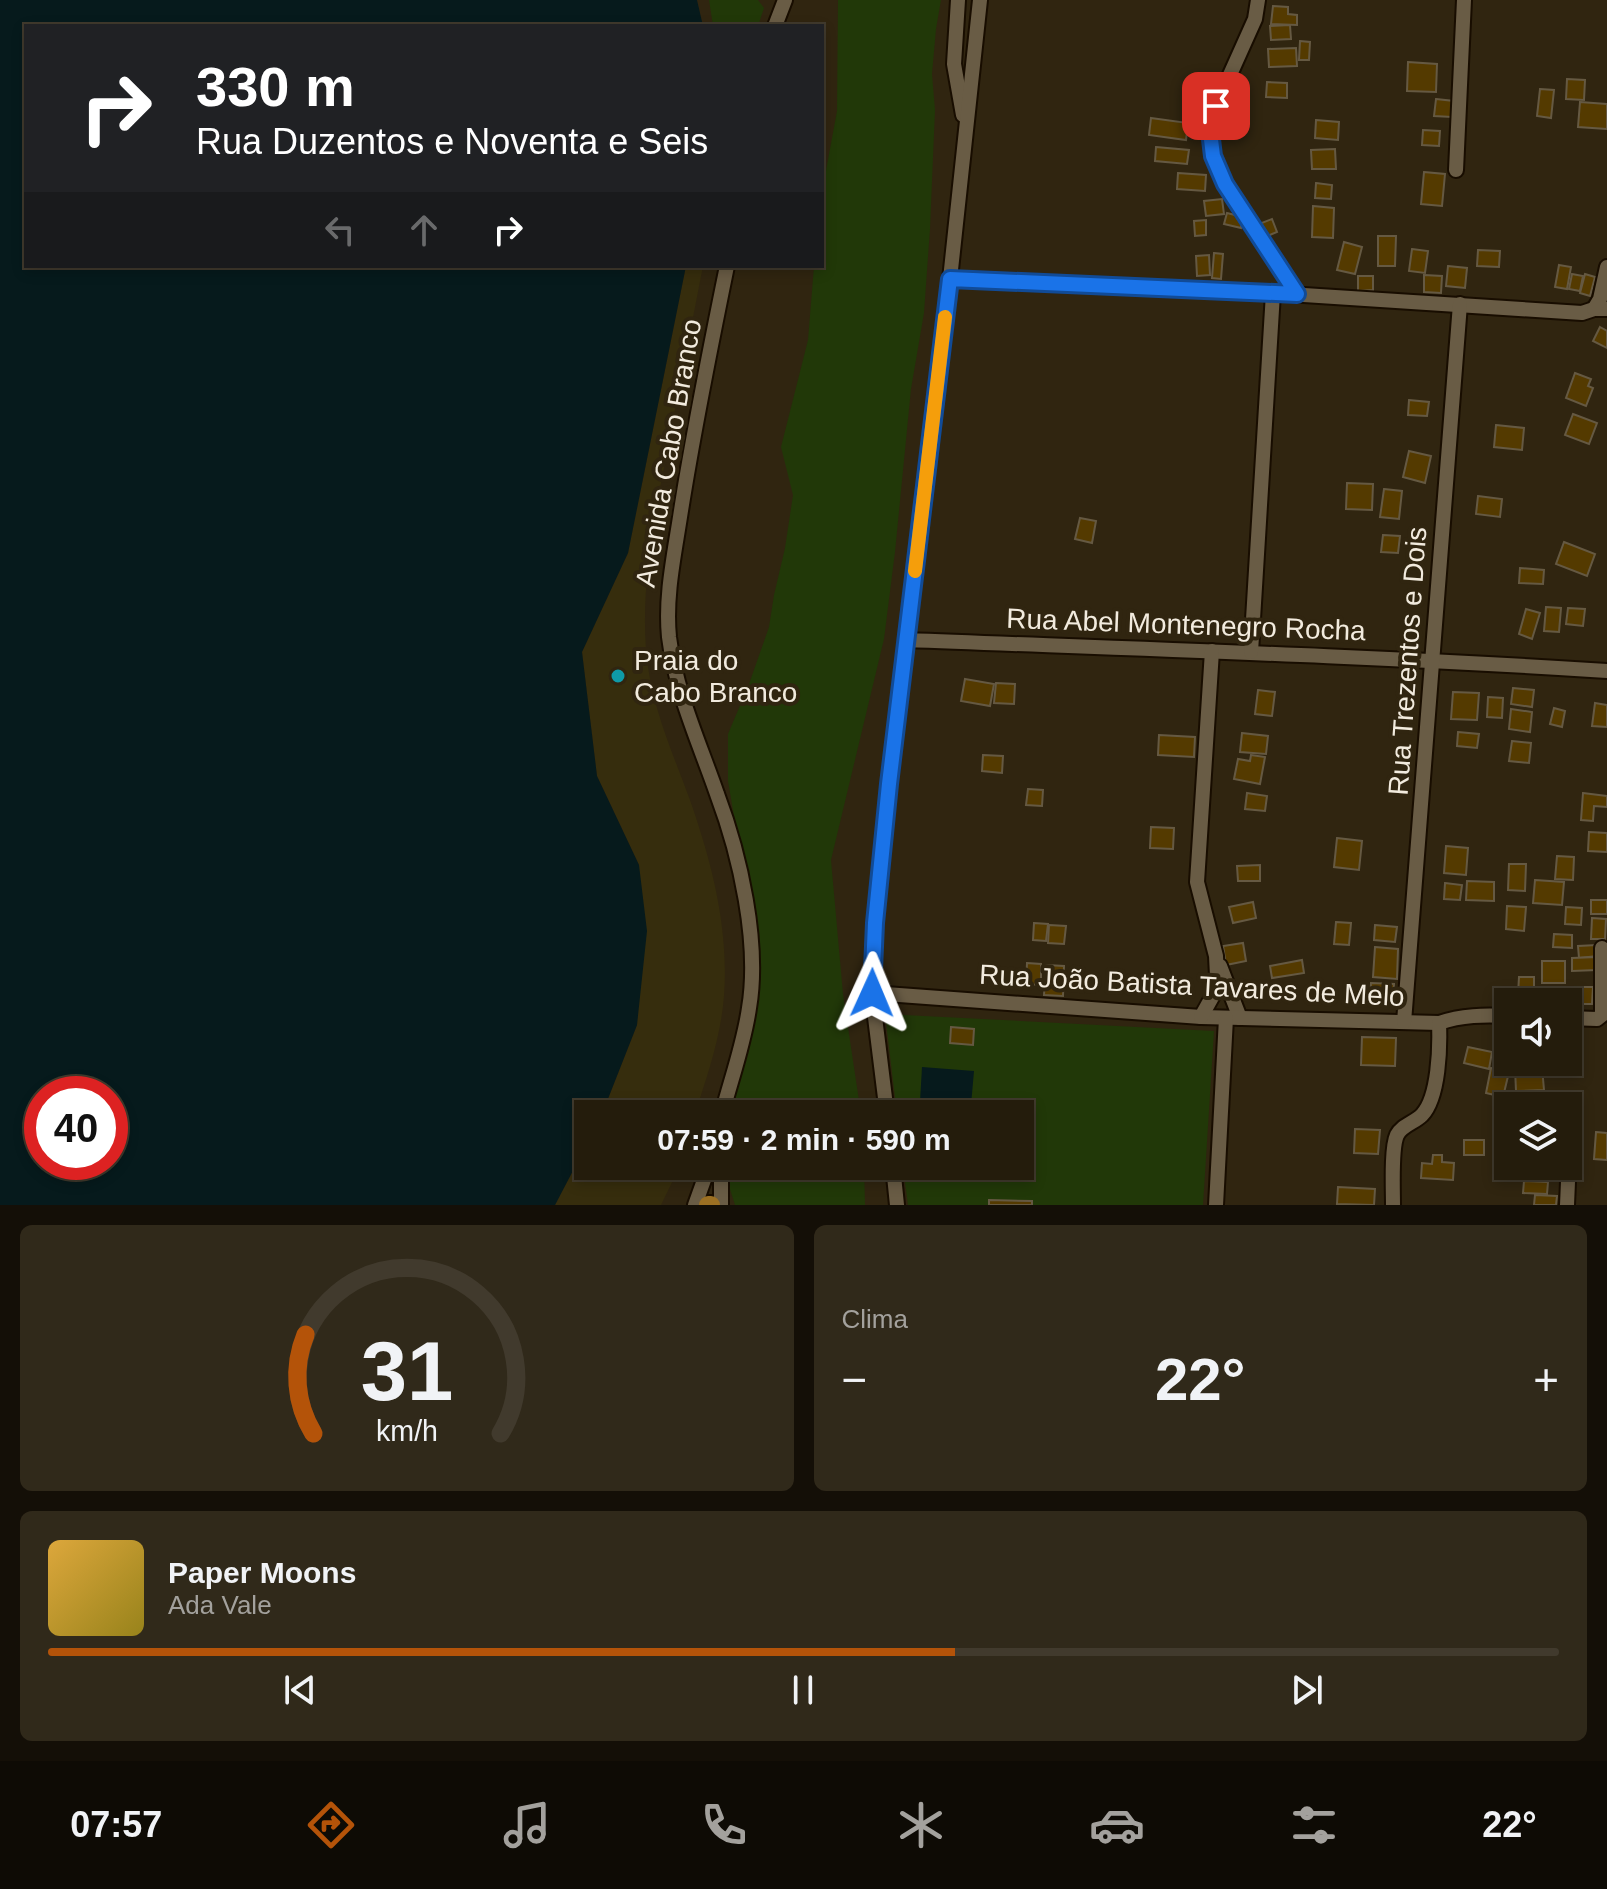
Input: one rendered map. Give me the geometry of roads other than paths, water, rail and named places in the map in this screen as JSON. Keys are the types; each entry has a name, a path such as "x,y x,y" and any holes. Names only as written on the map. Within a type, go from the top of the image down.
{"street":[{"path":"776,24 785,0"},
{"path":"958,0 954,64 966,129"},
{"path":"885,1100 872,993 875,923 980,0"},
{"path":"1258,0 1255,19 1216,106 1210,131 1213,156 1225,184 1297,294"},
{"path":"1456,170 1464,0"},
{"path":"950,279 1297,294 1582,313 1601,309 1600,299 1607,267"},
{"name":"Avenida Cabo Branco","path":"726,1100 749,1008 751,964 748,912 725,815 680,691 669,638 669,611 670,578 684,489 727,268"},
{"path":"1251,652 1273,293"},
{"name":"Rua Trezentos e Dois","path":"1404,1022 1460,304"},
{"name":"Rua Abel Montenegro Rocha","path":"907,640 1433,660 1607,671"},
{"path":"1212,651 1197,882 1233,1018 1216,1205"},
{"path":"1582,1018 1597,1019 1602,1015 1602,948"},
{"path":"1201,1017 1216,990 1216,956"},
{"name":"Rua João Batista Tavares de Melo","path":"872,993 1201,1017 1439,1023 1453,1018 1494,1015"},
{"path":"1393,1205 1395,1142 1401,1130 1421,1117 1432,1097 1439,1023"},
{"path":"695,1205 704,1180"},
{"path":"721,1180 721,1205"},
{"path":"894,1180 897,1205"},
{"path":"1567,1205 1568,1180"}],"place":[{"name":"Praia do Cabo Branco","path":"618,676"}]}
